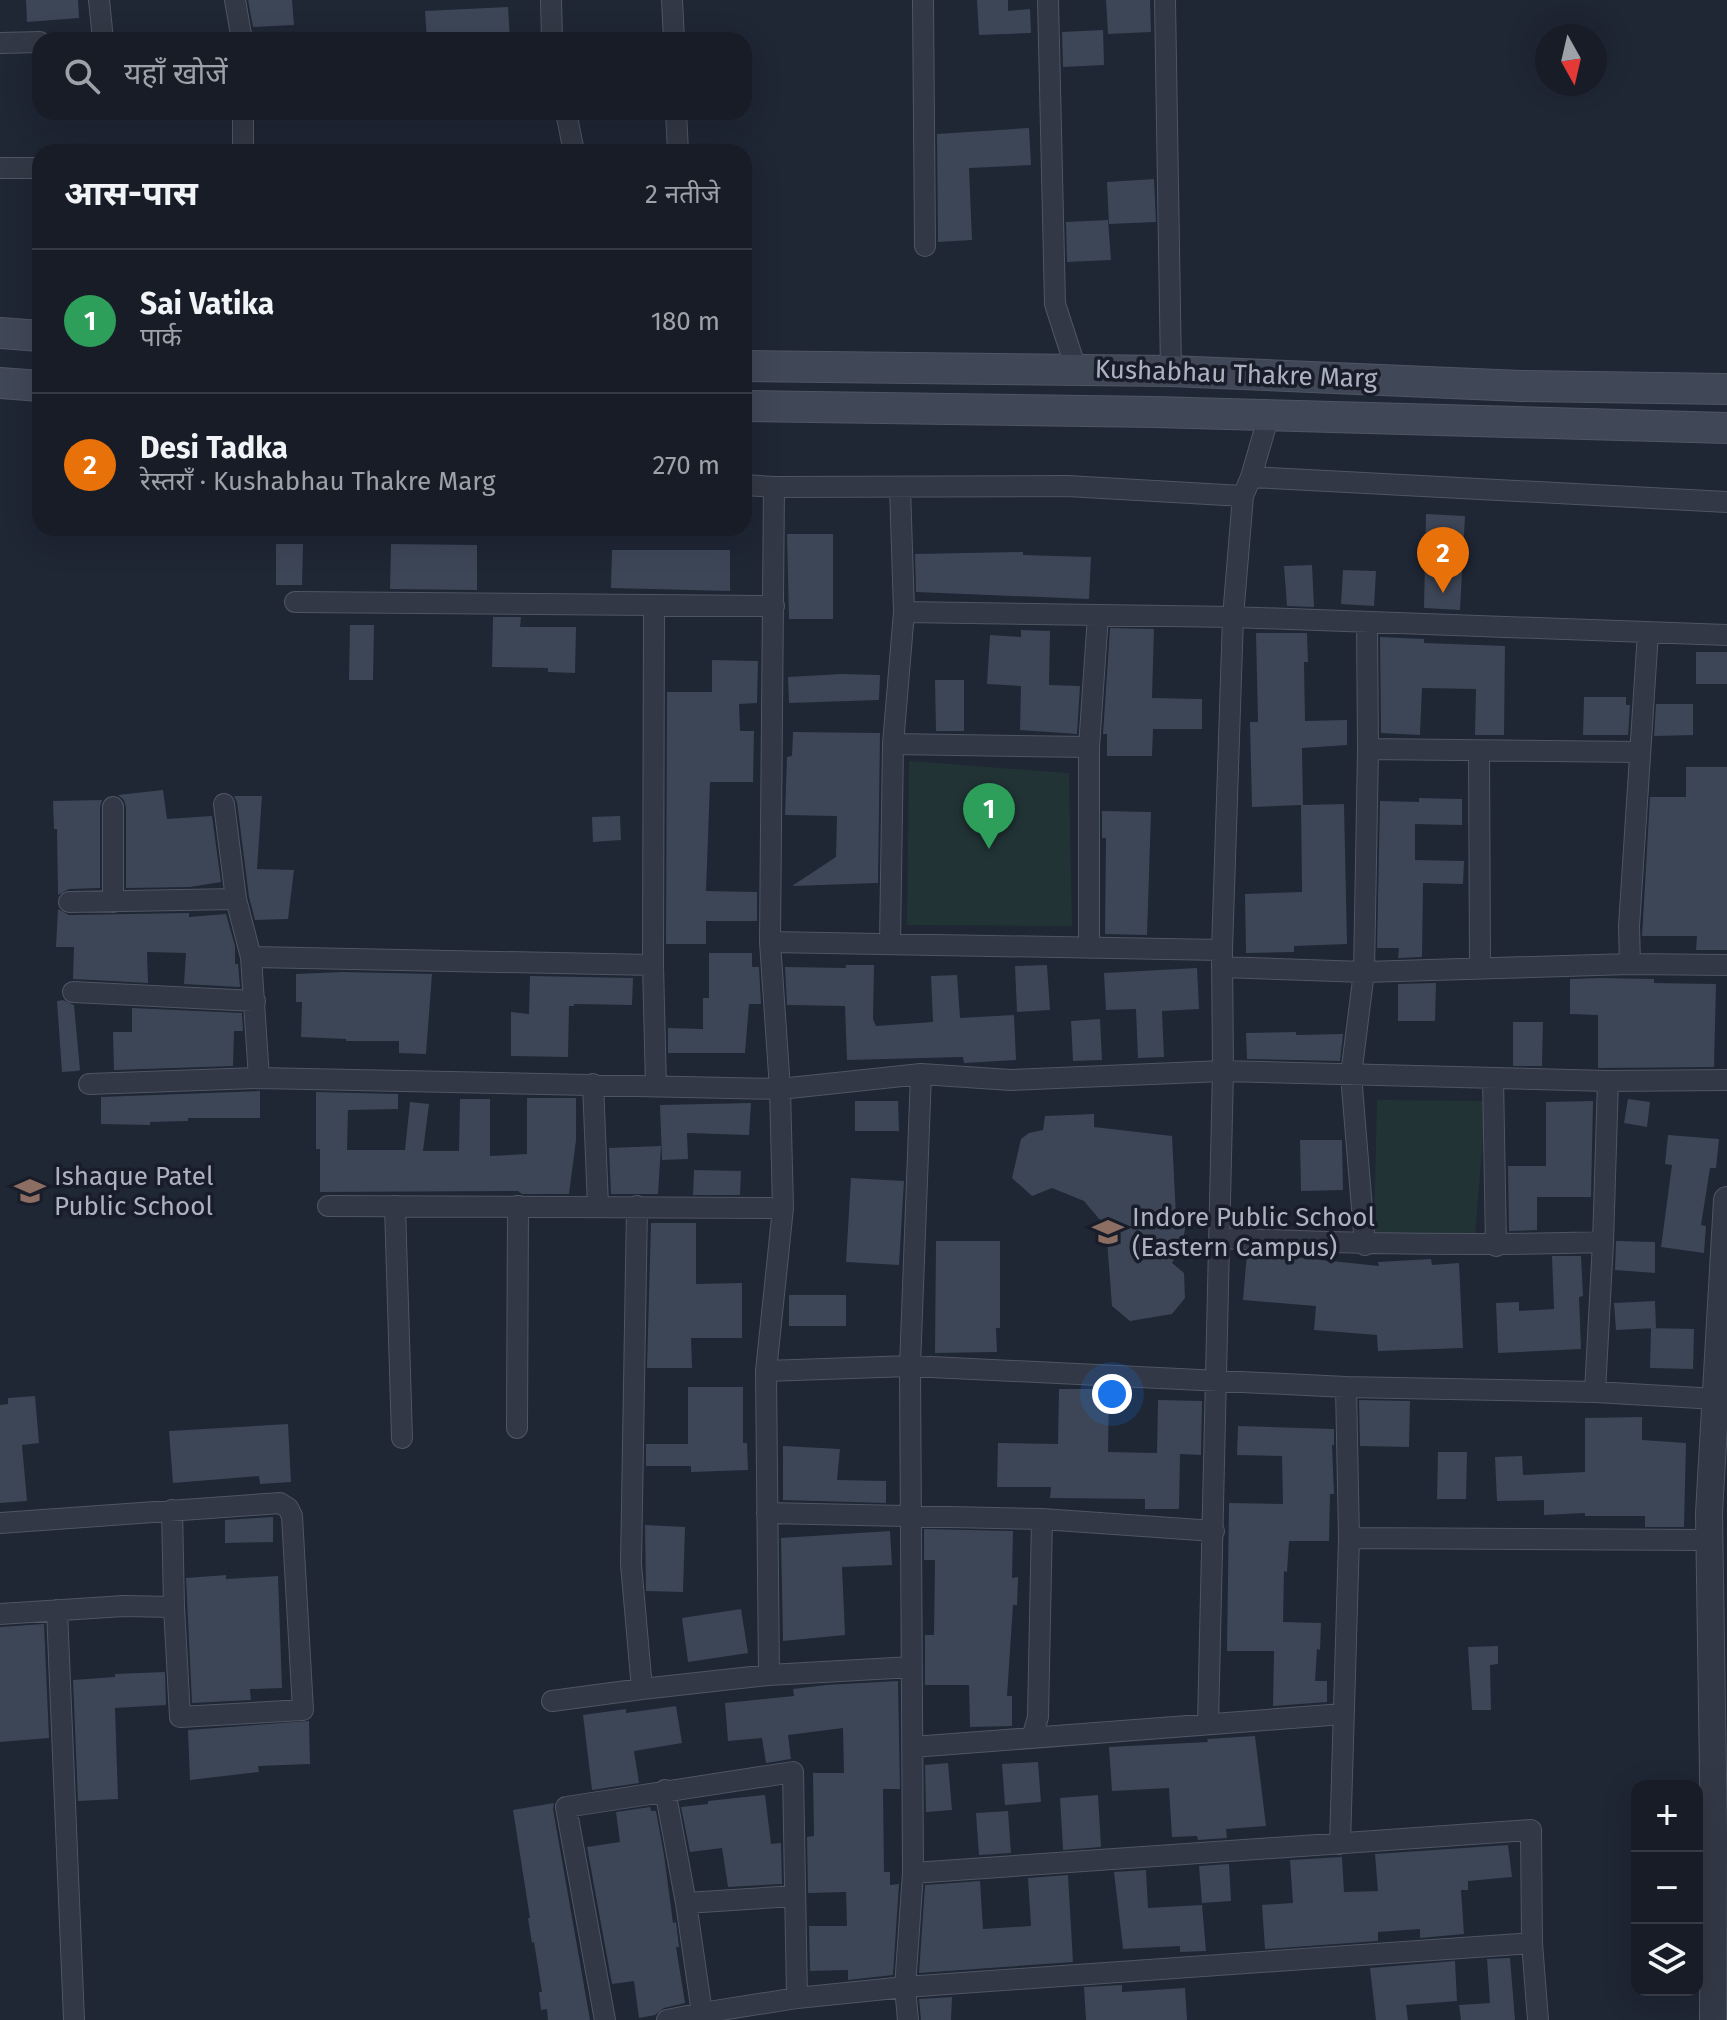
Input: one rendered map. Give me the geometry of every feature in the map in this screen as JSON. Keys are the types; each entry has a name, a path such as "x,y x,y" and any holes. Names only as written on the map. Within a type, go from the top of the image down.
{"main road":[{"path":"0,333 32,335"},
{"name":"Kushabhau Thakre Marg","path":"752,366 1171,371 1521,386 1727,389"},
{"path":"0,383 32,385"},
{"name":"Kushabhau Thakre Marg","path":"752,406 1269,415 1727,428"}],"street":[{"path":"99,0 102,32"},
{"path":"235,0 241,32"},
{"path":"551,0 552,32"},
{"path":"672,0 674,32"},
{"path":"923,0 925,246"},
{"path":"1048,0 1055,304 1076,369"},
{"path":"1165,0 1171,371"},
{"path":"0,43 32,42"},
{"path":"243,120 243,144"},
{"path":"568,120 572,144"},
{"path":"676,120 678,144"},
{"path":"0,168 32,168"},
{"path":"1208,1724 1214,1531 1214,1380 1220,1238 1222,958 1233,617 1247,486 1269,415"},
{"path":"752,486 1247,486 1727,502"},
{"path":"769,1675 766,1371 783,1208 780,1089 770,942 774,487"},
{"path":"890,944 893,744 904,612 900,487"},
{"path":"295,602 774,606"},
{"path":"654,605 653,965 656,1087"},
{"path":"904,612 1233,617 1727,635"},
{"path":"1089,948 1089,747 1098,615"},
{"path":"1365,1245 1351,1075 1364,972 1367,623"},
{"path":"1630,964 1629,926 1648,632"},
{"path":"893,744 1089,747"},
{"path":"1368,749 1640,752"},
{"path":"1479,751 1480,968"},
{"path":"224,804 236,899 251,957 259,1078"},
{"path":"113,807 113,902"},
{"path":"69,902 236,899"},
{"path":"770,942 1089,948 1364,972 1630,964 1727,965"},
{"path":"251,957 653,965"},
{"path":"73,992 255,1001"},
{"path":"89,1084 259,1078 780,1089 921,1074 1011,1080 1223,1071 1608,1081 1727,1080"},
{"path":"908,2020 905,1987 913,1873 910,1366 921,1074"},
{"path":"1493,1078 1496,1246"},
{"path":"1595,1392 1608,1081"},
{"path":"593,1084 598,1206"},
{"path":"1713,2020 1714,1839 1709,1540 1724,1333 1727,1200"},
{"path":"328,1206 783,1208"},
{"path":"395,1206 402,1438"},
{"path":"517,1428 518,1206"},
{"path":"637,1206 631,1564 642,1689"},
{"path":"1220,1238 1365,1245 1496,1246 1603,1242"},
{"path":"766,1371 910,1366 1346,1387 1595,1392 1717,1399"},
{"path":"1340,1844 1349,1538 1346,1387"},
{"path":"0,1523 172,1510 280,1503 288,1508 292,1516 303,1710 180,1717 172,1510"},
{"path":"767,1513 1042,1519 1214,1531"},
{"path":"1032,1738 1038,1717 1042,1519"},
{"path":"1349,1538 1709,1540"},
{"path":"0,1614 124,1606 174,1607"},
{"path":"57,1610 74,2020"},
{"path":"552,1701 769,1675 912,1667"},
{"path":"913,1747 1343,1714"},
{"path":"605,2020 566,1807 793,1772 797,1998"},
{"path":"665,1790 702,2013"},
{"path":"913,1873 1531,1830 1532,1943 1538,2020"},
{"path":"686,1903 794,1896"},
{"path":"667,2020 797,1998 905,1987 1532,1943"}],"shaded area":[{"path":"909,761 1069,773 1072,926 907,925"},
{"path":"1377,1100 1486,1101 1475,1236 1374,1235"}],"building":[{"path":"26,0 78,0 79,18 27,22"},
{"path":"248,0 292,0 294,25 253,27"},
{"path":"977,0 1008,0 1008,11 1030,9 1031,33 979,35"},
{"path":"1106,0 1150,0 1151,32 1108,34"},
{"path":"508,7 510,32 426,32 425,11"},
{"path":"1103,30 1104,65 1063,67 1062,32"},
{"path":"1029,128 1031,165 969,168 972,240 938,242 937,134"},
{"path":"1154,179 1156,222 1109,224 1107,182"},
{"path":"1108,220 1111,260 1067,262 1066,222"},
{"path":"1426,514 1465,516 1460,610 1424,608"},
{"path":"787,534 833,534 833,619 789,619"},
{"path":"276,544 303,544 302,585 276,585"},
{"path":"391,544 477,545 477,590 390,589"},
{"path":"612,550 730,550 730,591 611,588"},
{"path":"1023,552 1023,555 1091,557 1089,599 916,592 915,554"},
{"path":"1312,565 1314,607 1287,606 1284,566"},
{"path":"1343,570 1376,571 1374,606 1341,604"},
{"path":"493,617 521,617 520,627 576,627 575,673 548,672 548,668 492,667"},
{"path":"350,625 374,625 373,680 349,680"},
{"path":"1110,628 1154,629 1152,698 1202,699 1202,729 1153,729 1152,756 1107,756 1107,734 1103,734"},
{"path":"1021,630 1050,631 1049,685 1080,686 1077,734 1020,730 1021,686 987,684 990,635 1021,637"},
{"path":"1256,633 1307,633 1305,721 1347,720 1347,745 1302,748 1303,805 1344,804 1347,944 1294,946 1294,952 1246,953 1245,894 1302,892 1301,805 1252,807 1250,722 1258,722"},
{"path":"1380,637 1424,639 1424,643 1505,646 1504,735 1475,735 1476,689 1422,688 1420,735 1381,733"},
{"path":"1696,652 1727,652 1727,684 1696,684"},
{"path":"712,660 758,661 757,703 739,704 740,731 754,731 753,782 710,782 706,891 757,892 757,921 706,921 706,944 666,944 667,692 712,692"},
{"path":"880,675 879,700 789,703 788,677"},
{"path":"935,680 964,680 964,731 936,731"},
{"path":"1584,697 1626,697 1626,705 1630,705 1628,735 1583,735"},
{"path":"1656,704 1693,704 1693,735 1654,736"},
{"path":"793,732 880,733 878,883 792,886 836,857 837,816 785,815 787,757 792,756"},
{"path":"1686,767 1727,767 1727,950 1696,950 1697,936 1642,936 1650,797 1686,797"},
{"path":"163,790 167,819 212,816 221,882 190,887 126,888 126,807 118,795"},
{"path":"234,796 262,796 257,869 294,870 288,919 255,920"},
{"path":"1419,798 1462,799 1462,825 1415,824 1415,860 1464,861 1463,884 1423,883 1422,957 1398,958 1399,948 1377,948 1380,801 1419,802"},
{"path":"102,800 100,888 69,889 58,895 57,829 54,829 53,801"},
{"path":"1102,811 1151,812 1147,935 1105,934 1106,838 1102,838"},
{"path":"620,816 621,840 593,842 592,817"},
{"path":"58,909 69,915 189,913 189,917 226,914 235,946 240,987 184,984 186,953 147,952 148,983 73,979 74,947 56,947"},
{"path":"709,953 752,953 752,967 759,967 761,1004 749,1004 745,1053 668,1053 668,1028 703,1029 703,998 709,998"},
{"path":"846,965 874,965 873,1019 876,1026 933,1022 931,976 957,975 960,1018 1014,1015 1016,1060 964,1063 963,1057 847,1060 845,1006 787,1005 785,967 846,968"},
{"path":"1047,965 1050,1010 1017,1012 1015,966"},
{"path":"1197,968 1199,1009 1162,1011 1164,1057 1138,1058 1136,1009 1106,1010 1104,973"},
{"path":"296,974 432,974 426,1054 399,1053 399,1041 301,1037 302,1002 296,1002"},
{"path":"530,976 633,978 632,1005 569,1006 568,1057 511,1056 511,1012 529,1014"},
{"path":"1570,979 1716,984 1714,1067 1598,1068 1598,1015 1570,1014"},
{"path":"1436,983 1435,1021 1398,1021 1398,984"},
{"path":"57,1001 74,1005 80,1070 77,1071 62,1072"},
{"path":"132,1008 242,1013 243,1031 234,1031 233,1066 114,1070 113,1032 132,1032"},
{"path":"1100,1019 1102,1060 1073,1061 1071,1021"},
{"path":"1513,1022 1543,1022 1542,1066 1513,1066"},
{"path":"1296,1032 1296,1035 1343,1034 1340,1061 1247,1059 1246,1033"},
{"path":"260,1091 260,1118 188,1118 188,1121 150,1122 150,1125 101,1124 101,1097"},
{"path":"316,1092 398,1094 398,1109 348,1110 347,1150 405,1150 410,1102 429,1104 423,1151 459,1151 460,1099 490,1099 490,1156 527,1154 527,1098 576,1098 576,1140 569,1194 522,1194 518,1191 320,1192"},
{"path":"1628,1099 1650,1102 1647,1127 1624,1123"},
{"path":"855,1101 898,1101 899,1131 855,1131"},
{"path":"1593,1101 1591,1197 1537,1197 1537,1230 1509,1231 1508,1166 1546,1166 1546,1102"},
{"path":"751,1103 749,1135 687,1133 688,1159 662,1160 660,1105"},
{"path":"1094,1114 1094,1127 1172,1136 1176,1216 1186,1223 1182,1246 1172,1263 1184,1273 1185,1298 1172,1314 1130,1321 1112,1306 1106,1227 1084,1201 1052,1188 1032,1196 1012,1178 1021,1139 1029,1133 1043,1130 1045,1116"},
{"path":"1668,1135 1719,1139 1716,1168 1710,1168 1701,1225 1706,1226 1704,1253 1661,1247 1672,1165 1665,1164"},
{"path":"1300,1140 1342,1140 1343,1190 1301,1191"},
{"path":"661,1146 658,1194 611,1194 609,1148"},
{"path":"694,1170 741,1171 740,1195 693,1195"},
{"path":"851,1178 904,1181 899,1265 846,1262"},
{"path":"651,1223 696,1223 696,1284 742,1283 742,1338 691,1338 692,1368 647,1368"},
{"path":"936,1241 1000,1241 997,1352 935,1353"},
{"path":"1616,1241 1655,1242 1655,1273 1615,1270"},
{"path":"1247,1252 1379,1266 1378,1262 1431,1259 1432,1265 1459,1263 1463,1348 1378,1351 1377,1335 1314,1330 1316,1306 1243,1300"},
{"path":"1552,1256 1581,1256 1581,1349 1498,1353 1496,1303 1519,1302 1519,1311 1554,1309"},
{"path":"789,1295 846,1295 846,1326 789,1326"},
{"path":"1655,1301 1656,1328 1616,1330 1614,1303"},
{"path":"1651,1328 1694,1329 1693,1369 1650,1368"},
{"path":"688,1387 743,1387 743,1443 747,1443 748,1470 691,1472 691,1466 646,1466 646,1444 688,1444"},
{"path":"1059,1389 1109,1389 1108,1452 1157,1453 1158,1400 1202,1401 1201,1455 1180,1454 1179,1509 1145,1509 1145,1499 1050,1498 1051,1487 997,1487 998,1443 1058,1444"},
{"path":"35,1396 39,1443 22,1445 27,1501 0,1503 0,1405 8,1404 8,1398"},
{"path":"1359,1400 1410,1401 1409,1447 1360,1446"},
{"path":"1642,1417 1642,1440 1686,1443 1684,1527 1645,1527 1645,1516 1585,1516 1585,1513 1544,1515 1544,1500 1497,1501 1495,1457 1522,1456 1523,1475 1585,1472 1585,1418"},
{"path":"288,1424 291,1482 260,1484 259,1476 173,1483 169,1431"},
{"path":"1238,1426 1334,1429 1334,1494 1330,1494 1329,1541 1289,1541 1287,1572 1284,1571 1283,1622 1321,1623 1315,1681 1327,1681 1327,1702 1273,1706 1274,1651 1227,1651 1229,1503 1283,1504 1282,1456 1237,1455"},
{"path":"783,1446 840,1449 837,1480 886,1481 886,1503 783,1500"},
{"path":"1438,1452 1467,1452 1466,1499 1437,1499"},
{"path":"273,1517 273,1542 225,1543 225,1520"},
{"path":"645,1525 685,1527 683,1592 646,1591"},
{"path":"924,1529 1013,1531 1012,1578 1018,1577 1017,1605 1013,1605 1007,1696 1012,1696 1012,1726 970,1727 969,1685 925,1685 925,1635 934,1635 935,1560 924,1560"},
{"path":"890,1531 892,1565 842,1567 845,1635 783,1641 781,1538"},
{"path":"226,1575 226,1579 278,1576 282,1688 250,1689 251,1700 192,1703 186,1578"},
{"path":"741,1609 748,1653 688,1662 682,1618"},
{"path":"44,1624 49,1738 0,1742 0,1627"},
{"path":"1498,1646 1498,1664 1490,1665 1491,1710 1472,1710 1468,1647"},
{"path":"165,1672 166,1705 115,1708 118,1799 78,1801 73,1680"},
{"path":"898,1681 900,1789 883,1789 884,1872 890,1872 890,1885 899,1884 893,1975 848,1980 848,1970 810,1971 809,1926 847,1926 846,1892 808,1893 807,1837 814,1836 813,1773 844,1773 843,1728 788,1735 791,1759 766,1763 762,1738 728,1741 725,1703 794,1696 793,1689"},
{"path":"676,1706 682,1743 634,1751 639,1783 592,1790 583,1715"},
{"path":"309,1721 310,1764 258,1766 259,1772 190,1780 188,1730"},
{"path":"1255,1736 1266,1826 1226,1829 1227,1838 1198,1840 1197,1836 1172,1837 1169,1788 1112,1791 1109,1747 1208,1742 1207,1739"},
{"path":"1038,1762 1041,1802 1005,1805 1002,1764"},
{"path":"948,1763 952,1810 926,1812 925,1765"},
{"path":"765,1795 771,1844 781,1843 782,1884 728,1887 722,1848 690,1852 681,1807"},
{"path":"1098,1795 1101,1847 1063,1850 1060,1798"},
{"path":"554,1803 590,2020 548,2020 547,2009 541,2010 539,1992 542,1992 513,1810"},
{"path":"650,1807 651,1811 656,1811 673,1923 676,1922 679,1947 676,1947 685,2003 639,2018 634,1981 612,1984 587,1847 620,1842 616,1812"},
{"path":"1008,1811 1011,1853 979,1855 976,1813"},
{"path":"1508,1845 1512,1877 1468,1881 1468,1890 1461,1890 1464,1934 1420,1938 1420,1929 1378,1932 1378,1941 1265,1949 1262,1905 1293,1903 1290,1860 1342,1857 1344,1892 1378,1891 1375,1854"},
{"path":"1229,1864 1231,1901 1202,1903 1199,1866"},
{"path":"1146,1870 1148,1908 1202,1905 1206,1951 1180,1952 1180,1946 1123,1949 1114,1872"},
{"path":"1068,1875 1073,1962 919,1973 925,1885 980,1881 983,1929 1031,1926 1028,1878"},
{"path":"1510,1958 1515,2020 1461,2020 1459,2005 1490,2003 1487,1959"},
{"path":"1455,1961 1457,2001 1406,2005 1408,2020 1376,2020 1370,1968"},
{"path":"1122,1985 1122,1992 1185,1988 1187,2020 1086,2020 1084,1987"},
{"path":"952,1997 951,2020 921,2020 919,1999"}],"place":[{"name":"Desi Tadka","path":"1443,593"},
{"name":"Sai Vatika","path":"989,849"},
{"name":"Ishaque Patel Public School","path":"30,1191"},
{"name":"Indore Public School (Eastern Campus)","path":"1108,1232"}]}
